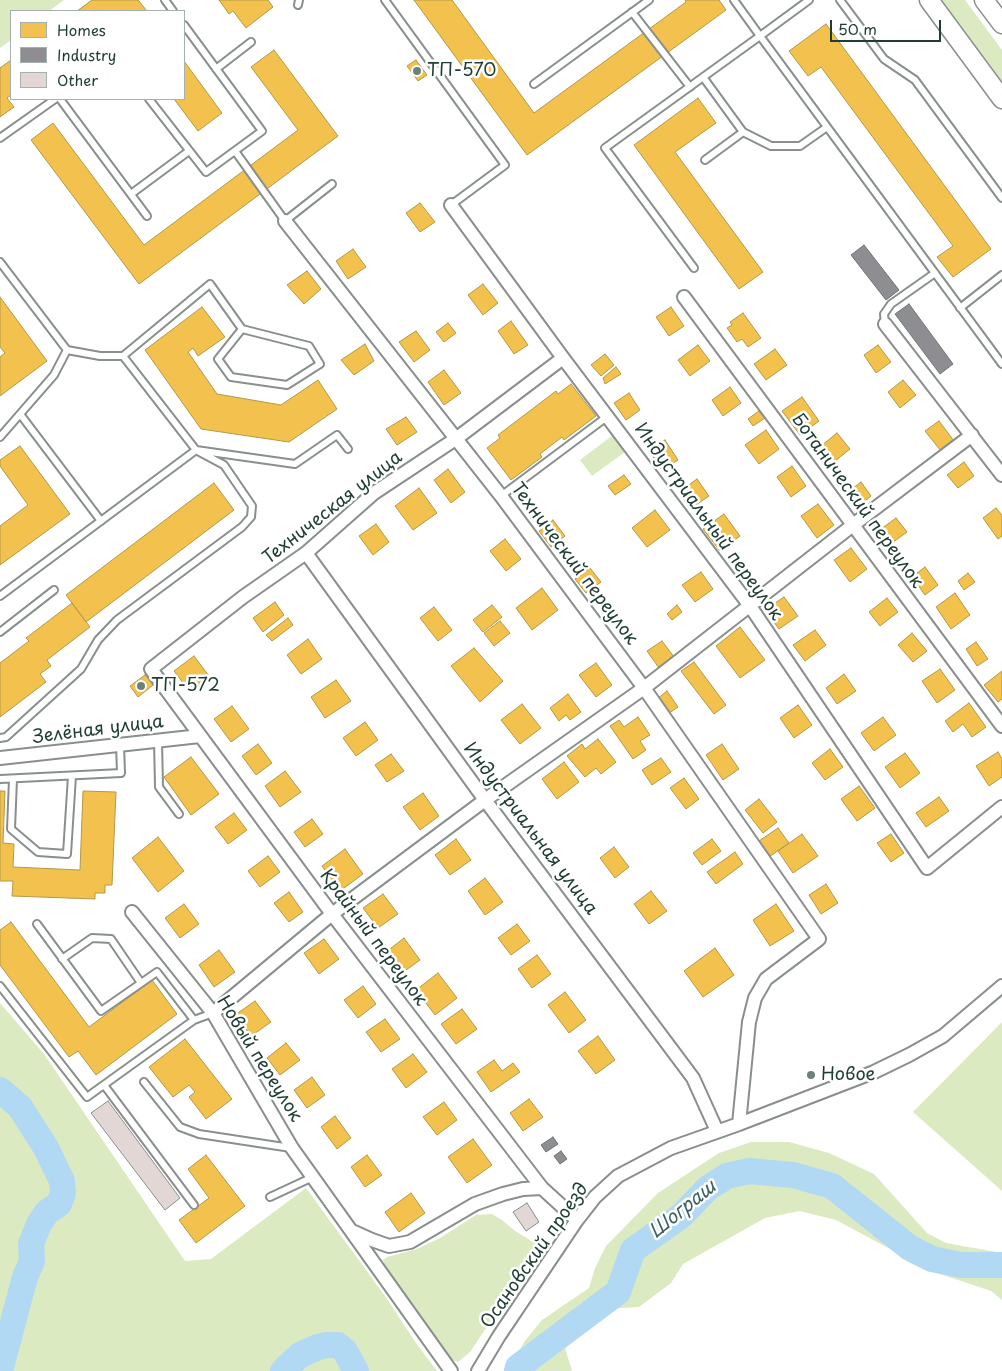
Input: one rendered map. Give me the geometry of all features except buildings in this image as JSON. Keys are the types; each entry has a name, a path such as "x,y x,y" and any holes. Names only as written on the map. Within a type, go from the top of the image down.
{"main road":[{"path":"929,0 1002,99"},
{"path":"984,0 1002,24"}],"street":[{"name":"Индустриальный переулок","path":"451,205 563,358 750,606 927,868 1002,807"},
{"name":"Технический переулок","path":"285,221 502,496 644,688 819,939 766,980 755,998 749,1022 739,1124"},
{"name":"Ботанический переулок","path":"684,297 1002,726"},
{"path":"884,324 1002,475"},
{"name":"Техническая улица","path":"151,669 243,597 306,553 374,493 457,438 563,358"},
{"path":"213,1013 332,914 486,800 644,688 972,435"},
{"name":"Индустриальная улица","path":"306,553 486,800 693,1078 717,1131"},
{"name":"Крайный переулок","path":"151,669 332,914 542,1188 577,1220"},
{"name":"Зелёная улица","path":"0,758 200,736"},
{"name":"Новый переулок","path":"132,912 213,1013 292,1148 451,1371"},
{"name":"Осановский проезд","path":"478,1371 499,1336 577,1220 595,1196 618,1176 671,1148 874,1072 909,1055 943,1036 1002,986"},
{"path":"350,1230 389,1246 410,1242 475,1204 523,1189 542,1188"}],"lane":[{"path":"165,0 173,10"},
{"path":"385,0 505,165 451,205"},
{"path":"534,84 649,0"},
{"path":"734,0 1002,364"},
{"path":"694,268 605,148 808,0"},
{"path":"840,0 884,59 915,80 1002,198"},
{"path":"632,12 690,87"},
{"path":"150,100 206,172 262,131 185,28"},
{"path":"216,68 251,42"},
{"path":"703,77 743,132 771,146 800,146 827,127"},
{"path":"0,138 54,100"},
{"path":"61,100 147,216"},
{"path":"705,160 743,132"},
{"path":"132,194 189,151"},
{"path":"234,151 285,221 332,184"},
{"path":"0,262 67,350 100,356 123,356 210,284 242,329 309,346 320,364 287,385 232,377 218,359 242,329"},
{"path":"884,324 884,314 891,304 935,273"},
{"path":"960,308 1002,274"},
{"path":"0,437 54,375 67,350"},
{"path":"0,738 6,736 81,668 98,640 117,620 242,527 251,516 252,506 224,465 196,450 123,356"},
{"path":"20,414 101,521"},
{"path":"502,496 608,416"},
{"path":"0,596 196,450 295,464 337,435 348,449"},
{"path":"0,632 54,590"},
{"path":"158,740 159,787 179,814"},
{"path":"0,779 121,773 120,745"},
{"path":"13,779 11,829 38,852 67,854 72,776"},
{"path":"37,924 101,1011 157,972 194,1020"},
{"path":"62,959 92,938 110,939 141,983"},
{"path":"0,986 87,1097 194,1020 213,1013"},
{"path":"144,1082 180,1127 199,1134 292,1148"},
{"path":"104,1085 194,1205"},
{"path":"270,1197 313,1177"}],"green space":[{"path":"0,0 64,0 50,10 10,10 10,41 0,48"},
{"path":"938,0 965,0 1002,50 1002,87"},
{"path":"613,435 625,452 592,476 580,460"},
{"path":"0,1003 44,1054 185,1261 211,1259 306,1188 437,1371 0,1371"},
{"path":"1002,1022 1002,1191 913,1112"},
{"path":"751,1142 789,1142 829,1153 874,1174 927,1233 946,1243 1002,1253 1002,1300 991,1291 931,1271 836,1220 800,1211 765,1218 683,1264 671,1283 639,1307 605,1309 577,1331 565,1348 572,1371 509,1371 524,1342 542,1320 589,1288 595,1268 606,1246 658,1193 719,1153"},
{"path":"492,1214 538,1245 536,1254 470,1352 458,1362 452,1360 385,1267 383,1260 387,1257 417,1249 440,1238 476,1215"}],"waterway":[{"name":"Шограш","path":"0,1090 20,1107 46,1148 62,1181 63,1193 59,1204 47,1212 39,1224 31,1244 32,1261 25,1277 0,1371"},
{"name":"Шограш","path":"517,1371 518,1367 618,1292 633,1250 681,1216 708,1188 727,1176 749,1171 793,1175 832,1186 910,1248 932,1259 961,1265 1002,1265"},
{"name":"Шограш","path":"283,1371 300,1355 327,1345 338,1345 345,1351 356,1371"}],"place":[{"name":"ТП-570","path":"417,71"},
{"name":"ТП-572","path":"141,686"},
{"name":"Новое","path":"811,1075"}]}
